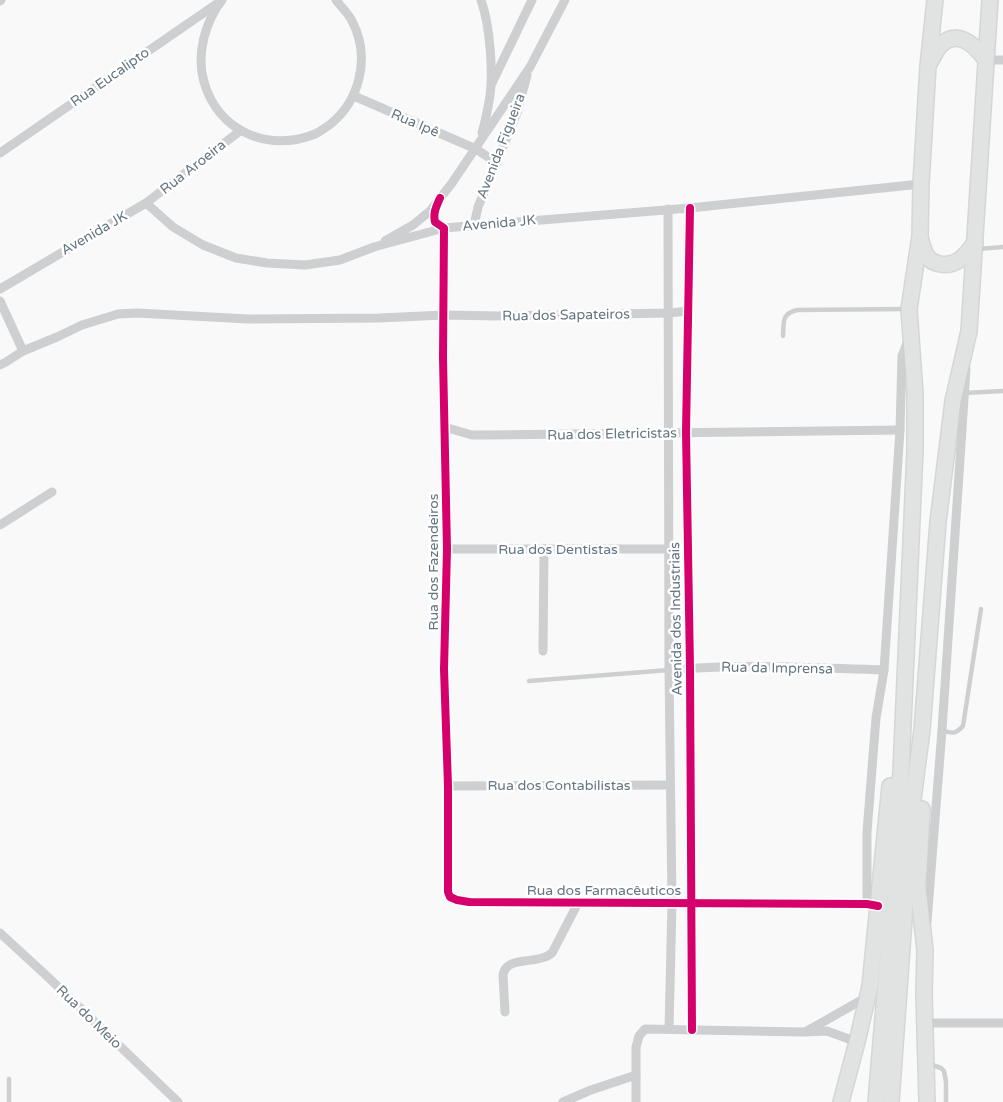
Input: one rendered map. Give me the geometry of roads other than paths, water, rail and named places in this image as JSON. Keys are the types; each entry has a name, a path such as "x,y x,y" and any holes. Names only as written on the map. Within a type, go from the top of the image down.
{"highway":[{"path":"876,1097 901,771 915,450 915,394 909,309 920,236 928,66 935,0"},
{"path":"891,1099 912,807 922,730 938,522 953,401 969,332 990,0"},
{"path":"928,66 938,49 950,39 964,39 978,50 986,60"},
{"path":"920,236 929,259 934,263 942,265 952,264 965,256 974,246"},
{"path":"841,1102 870,986 872,905 908,603"},
{"path":"922,730 922,799 918,887 925,950 924,994 927,1102"}],"street":[{"path":"221,0 208,24 201,48 200,72 208,95 221,115 240,131 264,140 291,141 316,134 338,118 354,96 362,71 361,45 352,20 336,0"},
{"name":"Rua Eucalipto","path":"0,153 221,0"},
{"path":"481,0 490,43 491,84 490,101 481,139"},
{"path":"491,84 532,0"},
{"name":"Avenida Figueira","path":"374,247 413,225 430,211 452,183 530,67 566,0"},
{"path":"986,60 1003,60"},
{"name":"Avenida Figueira","path":"474,226 478,207 517,113 530,67"},
{"name":"Rua Ipê","path":"354,96 476,149 497,163"},
{"name":"Rua Aroeira","path":"146,203 240,131"},
{"name":"Avenida JK","path":"0,289 146,203 173,227 203,245 236,258 268,263 305,265 340,260 374,247 444,228 690,208 921,184"},
{"path":"440,198 434,217 435,222 444,228"},
{"name":"Avenida dos Industriais","path":"690,208 686,432 690,668 692,1030"},
{"name":"Avenida dos Industriais","path":"668,209 672,903 669,1029"},
{"name":"Rua dos Fazendeiros","path":"444,228 443,358 448,549 444,669 448,786 448,892 450,897"},
{"path":"0,301 23,351"},
{"name":"Rua dos Sapateiros","path":"0,365 23,351 82,325 118,314 137,313 248,319 669,313 688,311"},
{"path":"925,950 969,332"},
{"path":"872,905 867,832 876,718 884,670 900,430 902,356 912,334"},
{"name":"Rua dos Eletricistas","path":"444,428 485,436 900,430"},
{"path":"0,526 52,492"},
{"name":"Rua dos Dentistas","path":"448,549 670,549"},
{"path":"543,652 544,549"},
{"name":"Rua da Imprensa","path":"670,670 736,667 884,670"},
{"name":"Rua dos Contabilistas","path":"448,786 670,785"},
{"name":"Rua dos Farmacêuticos","path":"450,897 469,902 872,905"},
{"path":"505,1012 503,975 506,967 516,962 545,958 552,953 578,903"},
{"name":"Rua do Meio","path":"0,933 178,1102"},
{"path":"804,1032 868,996"},
{"path":"925,1022 1003,1023"},
{"path":"636,1102 636,1047 639,1036 645,1029 827,1031 857,1042"},
{"path":"563,1102 636,1075"}],"lane":[{"path":"974,246 1003,246"},
{"path":"783,336 784,318 789,312 796,310 909,309"},
{"path":"964,392 1003,391"},
{"path":"942,730 951,733 958,731 963,726 981,608"},
{"path":"529,681 670,670"},
{"path":"926,1063 941,1068 944,1071 946,1102"},
{"path":"9,1079 9,1102"}]}
